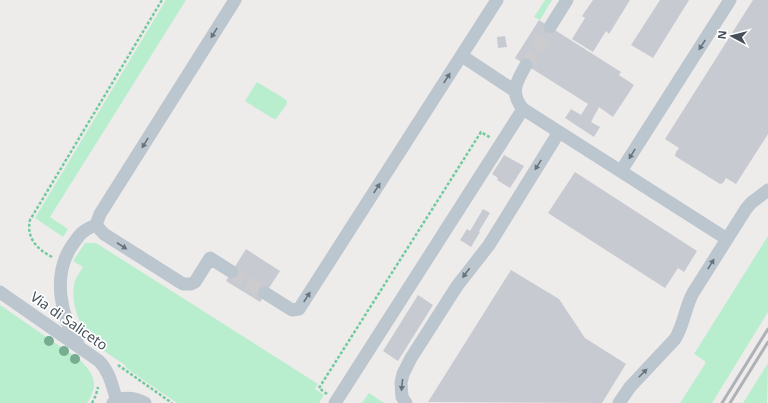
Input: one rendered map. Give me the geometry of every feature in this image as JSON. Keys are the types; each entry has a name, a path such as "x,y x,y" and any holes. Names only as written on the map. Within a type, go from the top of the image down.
{"street":[{"path":"79,346 71,333 64,311 60,278 64,262 79,234 96,225 100,214 235,0"},
{"path":"266,293 292,310 299,309 498,0"},
{"path":"550,27 567,0"},
{"path":"621,172 730,0"},
{"path":"462,56 515,91"},
{"path":"526,65 516,84 515,91 518,103 523,109 727,239"},
{"path":"330,401 523,109"},
{"path":"406,403 402,397 401,383 403,374 411,358 457,286 489,245 559,132"},
{"path":"619,403 630,387 675,339 680,330 690,299 727,239 751,203 768,190"},
{"path":"96,225 104,234 183,284 191,284 195,282 210,258 232,272"},
{"name":"Via di Saliceto","path":"0,292 95,358 106,369 115,402 129,399 145,403"}],"path":[{"path":"64,262 50,255 33,243 29,230 30,220 162,0"},
{"path":"330,401 327,394 319,388 482,132 500,144"},
{"path":"116,363 172,403"},
{"path":"92,403 98,391 98,382"}],"green space":[{"path":"166,0 186,0 50,217 68,229 63,237 35,218"},
{"path":"545,0 552,0 540,20 534,17"},
{"path":"257,82 285,99 287,102 276,119 245,101"},
{"path":"768,236 768,312 712,403 680,403 705,364 705,361 694,354"},
{"path":"85,243 96,243 318,384 315,389 324,395 319,403 177,403 126,368 125,365 102,349 95,343 80,323 73,298 75,281 83,267 73,261"},
{"path":"0,305 80,360 85,365 94,380 93,391 87,403 0,403"},
{"path":"768,363 767,403 743,403"},
{"path":"369,393 384,403 362,403"}],"building":[{"path":"593,0 630,0 609,34 606,31 593,52 572,39 585,18 582,16"},
{"path":"660,0 689,0 653,58 631,45"},
{"path":"753,0 768,0 768,134 736,184 726,178 723,183 720,184 675,156 679,148 665,139"},
{"path":"539,20 621,72 619,75 634,85 613,117 599,107 591,122 600,127 594,137 565,118 571,109 581,115 588,104 515,58"},
{"path":"505,36 507,47 498,48 497,37"},
{"path":"504,155 524,166 510,188 497,180 498,178 492,174"},
{"path":"575,172 697,251 684,272 678,268 665,288 548,213"},
{"path":"483,209 490,213 471,247 460,240 467,229 470,231"},
{"path":"246,249 280,271 260,302 226,281"},
{"path":"511,270 559,299 585,338 626,364 602,403 428,402"},
{"path":"418,295 433,305 398,361 383,351"}],"tunnel":[{"path":"526,65 550,27"},
{"path":"232,272 265,293"}],"railway":[{"path":"722,403 768,329"},
{"path":"730,403 768,342"}]}
